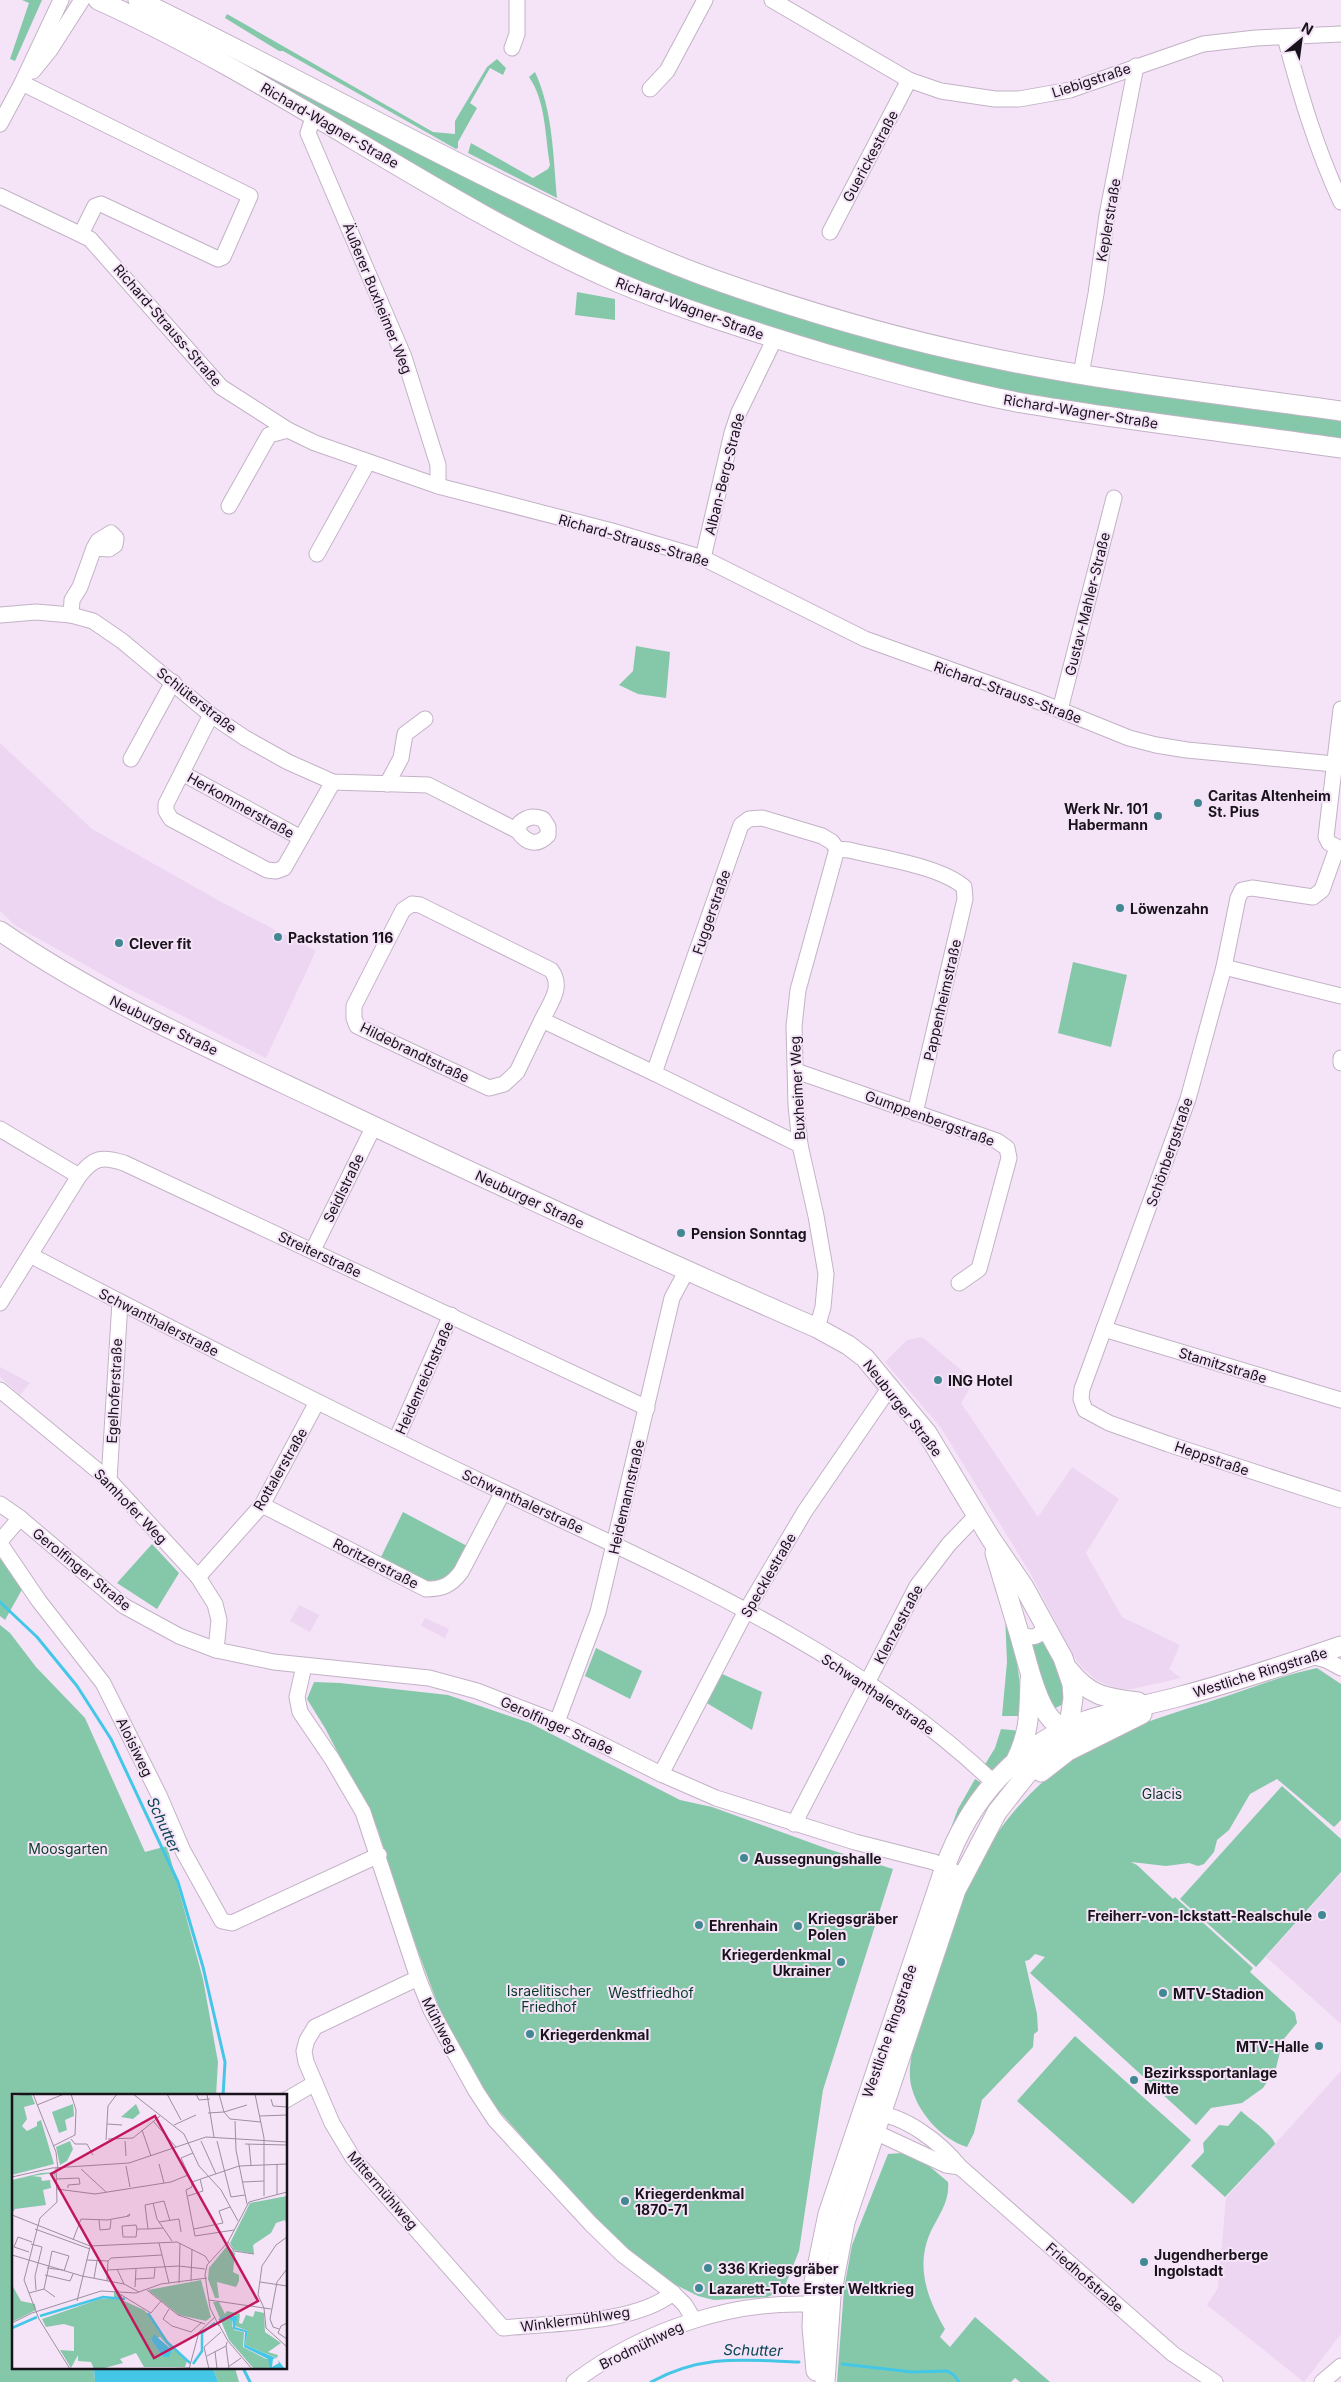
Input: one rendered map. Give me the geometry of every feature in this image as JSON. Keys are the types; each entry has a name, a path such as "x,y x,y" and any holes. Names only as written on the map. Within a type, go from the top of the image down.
{"main road":[{"name":"Richard-Wagner-Straße","path":"98,0 237,70 495,222 579,264 649,295 775,338 897,374 1021,402 1158,424 1341,448"},
{"name":"Richard-Wagner-Straße","path":"138,0 460,166 584,225 684,268 828,317 904,338 982,356 1081,374 1341,411"},
{"name":"Neuburger Straße","path":"0,931 44,960 120,1004 374,1126 817,1328 848,1345 865,1358 927,1433 991,1539 1012,1569 1068,1669 1083,1686 1100,1696 1147,1703"},
{"name":"Neuburger Straße","path":"991,1539 1030,1674 1050,1718 1067,1729 1088,1734 1101,1734"},
{"name":"Westliche Ringstraße","path":"825,2382 822,2305 815,2273 826,2220 945,1867 966,1820 993,1782 1015,1761 1032,1748 1067,1729 1147,1703 1179,1697 1341,1646"},
{"name":"Neuburger Straße","path":"1067,1729 1073,1698 1068,1669"},
{"name":"Neuburger Straße","path":"1015,1761 1023,1746 1029,1724 1030,1674"},
{"name":"Westliche Ringstraße","path":"1004,1801 1068,1751 1179,1697"},
{"name":"Westliche Ringstraße","path":"817,2382 812,2327 822,2305 845,2222 950,1909 963,1876 1004,1801 1067,1729"}],"street":[{"path":"0,124 22,83 61,0"},
{"path":"22,83 50,50 82,0"},
{"path":"512,48 517,34 517,0"},
{"path":"650,89 667,71 705,0"},
{"name":"Liebigstraße","path":"772,0 910,80 956,93 995,99 1019,98 1070,90 1203,44 1229,40 1341,34"},
{"path":"1285,37 1314,137 1341,202"},
{"name":"Keplerstraße","path":"1081,374 1096,294 1107,214 1136,66"},
{"name":"Guerickestraße","path":"830,232 910,80"},
{"path":"22,83 250,196 223,257 218,259 101,204 95,206 81,234"},
{"name":"Äußerer Buxheimer Weg","path":"314,115 308,133 404,357 438,465 438,486"},
{"name":"Richard-Strauss-Straße","path":"0,196 81,234 102,250 194,359 221,387 288,430 315,443 438,486 703,558 864,638 1060,710 1129,738 1156,745 1334,764"},
{"name":"Alban-Berg-Straße","path":"703,558 734,426 745,398 775,338"},
{"path":"229,506 269,435 288,430"},
{"path":"316,554 368,462"},
{"name":"Gustav-Mahler-Straße","path":"1060,710 1114,498"},
{"path":"70,615 72,600 80,587 94,548"},
{"name":"Schlüterstraße","path":"0,615 36,612 70,615 93,622 108,631 212,715 245,738 281,758 333,782 428,785 518,831"},
{"path":"132,759 173,682"},
{"path":"1339,848 1329,843 1326,836 1341,709"},
{"name":"Herkommerstraße","path":"212,715 166,804 166,811 171,819 267,870 276,872 284,868 333,782"},
{"path":"387,784 400,758 406,734 425,719"},
{"name":"Herkommerstraße","path":"182,773 301,838"},
{"name":"Fuggerstraße","path":"654,1073 741,825 749,819 762,818 822,836 832,842 837,849 849,850 938,872 954,878 964,887"},
{"name":"Schönbergstraße","path":"1085,1410 1082,1389 1188,1100 1224,967 1238,898 1242,890 1252,888 1313,897 1322,890 1339,848"},
{"name":"Buxheimer Weg","path":"817,1328 823,1307 826,1274 816,1216 800,1145 796,1106 794,1026 798,990 837,849"},
{"name":"Pappenheimstraße","path":"915,1113 965,899 964,887"},
{"name":"Hildebrandtstraße","path":"412,904 420,905 551,970 558,978 557,987 542,1020 517,1072 504,1084 489,1088 357,1026 354,1018 354,1006 402,910 412,904"},
{"path":"1224,967 1341,996"},
{"path":"542,1020 800,1145"},
{"name":"Gumppenbergstraße","path":"796,1071 997,1141 1007,1148 1009,1158 980,1269 959,1284"},
{"name":"Seidlstraße","path":"313,1250 374,1126"},
{"path":"0,1130 79,1176"},
{"name":"Streiterstraße","path":"0,1303 88,1164 109,1158 124,1163 313,1250 647,1408"},
{"name":"Schwanthalerstraße","path":"30,1254 317,1402 615,1544 746,1611 866,1683 916,1717 993,1782"},
{"name":"Heidemannstraße","path":"557,1722 598,1612 672,1298 687,1270"},
{"name":"Egelhoferstraße","path":"109,1480 120,1302"},
{"name":"Heidenreichstraße","path":"396,1440 451,1315"},
{"name":"Stamitzstraße","path":"1104,1329 1341,1400"},
{"name":"Specklestraße","path":"661,1774 746,1611 805,1511 890,1387"},
{"name":"Samhofer Weg","path":"0,1390 109,1480 198,1577 215,1604 219,1620 216,1650"},
{"name":"Rottalerstraße","path":"198,1577 262,1505 317,1402"},
{"name":"Heppstraße","path":"1085,1410 1109,1423 1168,1444 1341,1500"},
{"name":"Roritzerstraße","path":"262,1505 426,1589 441,1589 452,1583 462,1572 503,1492"},
{"name":"Gerolfinger Straße","path":"0,1504 20,1518 124,1606 180,1636 216,1650 304,1666 429,1678 477,1691 557,1722 661,1774 716,1798 794,1824 945,1867 963,1876"},
{"name":"Klenzestraße","path":"794,1824 918,1586 949,1544 978,1515"},
{"name":"Aloisiweg","path":"20,1518 0,1540 2,1545 39,1601 103,1682 159,1795 183,1851 222,1920 232,1923 379,1855"},
{"path":"1019,1632 1028,1637 1035,1636 1042,1632 1044,1624"},
{"path":"1312,1656 1326,1660 1341,1668"},
{"name":"Mühlweg","path":"304,1666 297,1697 300,1712 332,1758 363,1812 379,1855 418,1978 431,2010 476,2091 496,2120 592,2224 623,2254 673,2294 685,2306 694,2320"},
{"name":"Mittermühlweg","path":"418,1978 315,2027 307,2040 304,2051 332,2123 353,2158 503,2328"},
{"path":"288,2099 315,2083"},
{"name":"Friedhofstraße","path":"861,2114 881,2113 929,2136 950,2155 960,2168 1173,2354 1215,2382"},
{"name":"Friedhofstraße","path":"861,2114 875,2132 946,2165 960,2168"},
{"name":"Winklermühlweg","path":"503,2328 609,2317 661,2303 673,2294"},
{"name":"Brodmühlweg","path":"574,2382 613,2356 694,2320 766,2304 822,2305"},
{"path":"1322,2382 1341,2366"}],"shaded area":[{"path":"0,743 92,829 223,903 316,951 266,1058 119,984 16,926 0,911"},
{"path":"922,1337 974,1381 961,1403 1038,1517 1072,1467 1119,1499 1086,1553 1122,1617 1180,1645 1169,1669 1181,1678 1120,1690 1096,1680 1081,1666 1071,1652 1032,1576 941,1428 885,1362 907,1340"},
{"path":"0,1367 30,1383 20,1395 0,1377"},
{"path":"299,1605 319,1615 310,1632 290,1621"},
{"path":"425,1618 449,1629 445,1638 421,1626"},
{"name":"Freiherr-von-Ickstatt-Realschule","path":"1341,1873 1341,2024 1266,1957"},
{"path":"1341,2071 1341,2334 1304,2382 1207,2305 1218,2288 1226,2198"}],"green space":[{"path":"22,0 42,0 15,61 10,59 29,3"},
{"path":"124,2 577,227 905,347 1341,418 1341,444 941,382 679,299 589,260 499,215"},
{"path":"227,14 433,132 455,134 455,121 487,67 497,59 506,68 503,75 490,68 470,103 477,108 456,149 283,51 279,51 225,18"},
{"path":"535,72 549,118 557,198 468,153 471,143 533,178 548,169 550,165 542,108 535,87 529,77"},
{"path":"577,292 615,299 615,320 575,315"},
{"path":"636,646 670,652 666,698 638,694 619,685 633,671"},
{"path":"1073,962 1127,975 1111,1047 1058,1033"},
{"path":"403,1512 469,1547 457,1569 441,1584 429,1583 381,1557"},
{"path":"152,1544 179,1573 157,1609 117,1583"},
{"path":"0,1550 24,1586 5,1620 0,1616"},
{"path":"1005,1614 1017,1662 1024,1716 1002,1716 1007,1662"},
{"name":"Moosgarten","path":"0,1625 10,1633 36,1667 85,1718 145,1852 167,1846 203,1979 218,2062 216,2094 12,2094 12,2370 94,2370 95,2382 0,2382"},
{"path":"1048,1639 1059,1658 1066,1703 1051,1710 1031,1645"},
{"path":"596,1648 642,1671 630,1699 585,1676"},
{"name":"Glacis","path":"1317,1668 1341,1684 1341,1820 1334,1827 1277,1779 1250,1794 1229,1830 1217,1840 1214,1852 1204,1864 1198,1866 1189,1863 1166,1866 1131,1862 1137,1865 1173,1899 1175,1897 1253,1968 1250,1972 1295,2013 1297,2023 1283,2040 1276,2068 1263,2088 1242,2103 1211,2108 1196,2125 1030,1973 1045,1957 1035,1954 1025,1961 1037,2014 1038,2031 1034,2034 1033,2047 982,2100 974,2133 967,2147 948,2138 939,2131 924,2114 914,2095 911,2085 911,2057 920,2024 967,1887 986,1851 1009,1817 1035,1789 1055,1772 1083,1752 1103,1741 1164,1716 1283,1677"},
{"path":"720,1673 762,1692 752,1730 705,1702"},
{"name":"Westfriedhof","path":"314,1682 340,1683 448,1695 530,1723 680,1800 712,1807 828,1849 893,1869 823,2090 799,2251 783,2291 767,2297 714,2300 698,2296 674,2284 628,2251 581,2203 484,2094 444,2021 406,1919 378,1830 325,1728 307,1699"},
{"path":"1001,1729 1020,1731 1008,1756 993,1772 984,1766 995,1748"},
{"path":"975,1779 980,1782 980,1786 945,1844 958,1809"},
{"path":"1282,1786 1341,1839 1341,1872 1256,1967 1180,1899"},
{"path":"1075,2036 1191,2140 1133,2204 1017,2101"},
{"path":"1241,2111 1266,2132 1275,2144 1225,2197 1191,2166 1204,2152 1203,2143 1219,2125 1228,2126"},
{"path":"903,2153 928,2165 948,2182 946,2202 931,2231 924,2257 925,2282 928,2294 945,2329 940,2337 950,2347 975,2317 1050,2382 1020,2382 1015,2378 1011,2382 837,2382 844,2289 852,2245 888,2154"},
{"path":"214,2370 236,2370 239,2382 218,2382"}],"water":[{"path":"94,2370 214,2370 218,2382 95,2382"}],"waterway":[{"name":"Schutter","path":"0,1602 37,1637 77,1686 111,1739 178,1882 203,1967 225,2062 223,2094"},
{"name":"Schutter","path":"651,2382 670,2373 706,2363 741,2360 799,2362"},
{"name":"Schutter","path":"842,2364 912,2372 947,2371 954,2375 959,2382"},
{"name":"Schutter","path":"244,2370 250,2382"}],"place":[{"name":"Caritas Altenheim St. Pius","path":"1198,803"},
{"name":"Werk Nr. 101 Habermann","path":"1158,816"},
{"name":"Löwenzahn","path":"1120,908"},
{"name":"Packstation 116","path":"278,937"},
{"name":"Clever fit","path":"119,943"},
{"name":"Pension Sonntag","path":"681,1233"},
{"name":"ING Hotel","path":"938,1380"},
{"name":"Aussegnungshalle","path":"744,1858"},
{"name":"Freiherr-von-Ickstatt-Realschule","path":"1322,1915"},
{"name":"Ehrenhain","path":"699,1925"},
{"name":"Kriegsgräber Polen","path":"798,1926"},
{"name":"Kriegerdenkmal Ukrainer","path":"841,1962"},
{"name":"MTV-Stadion","path":"1163,1993"},
{"name":"Kriegerdenkmal","path":"530,2034"},
{"name":"MTV-Halle","path":"1319,2046"},
{"name":"Bezirkssportanlage Mitte","path":"1134,2080"},
{"name":"Kriegerdenkmal 1870-71","path":"625,2201"},
{"name":"Jugendherberge Ingolstadt","path":"1144,2262"},
{"name":"336 Kriegsgräber","path":"708,2268"},
{"name":"Lazarett-Tote Erster Weltkrieg","path":"699,2288"}],"park label":[{"name":"Israelitischer Friedhof","path":"549,1998"}]}
